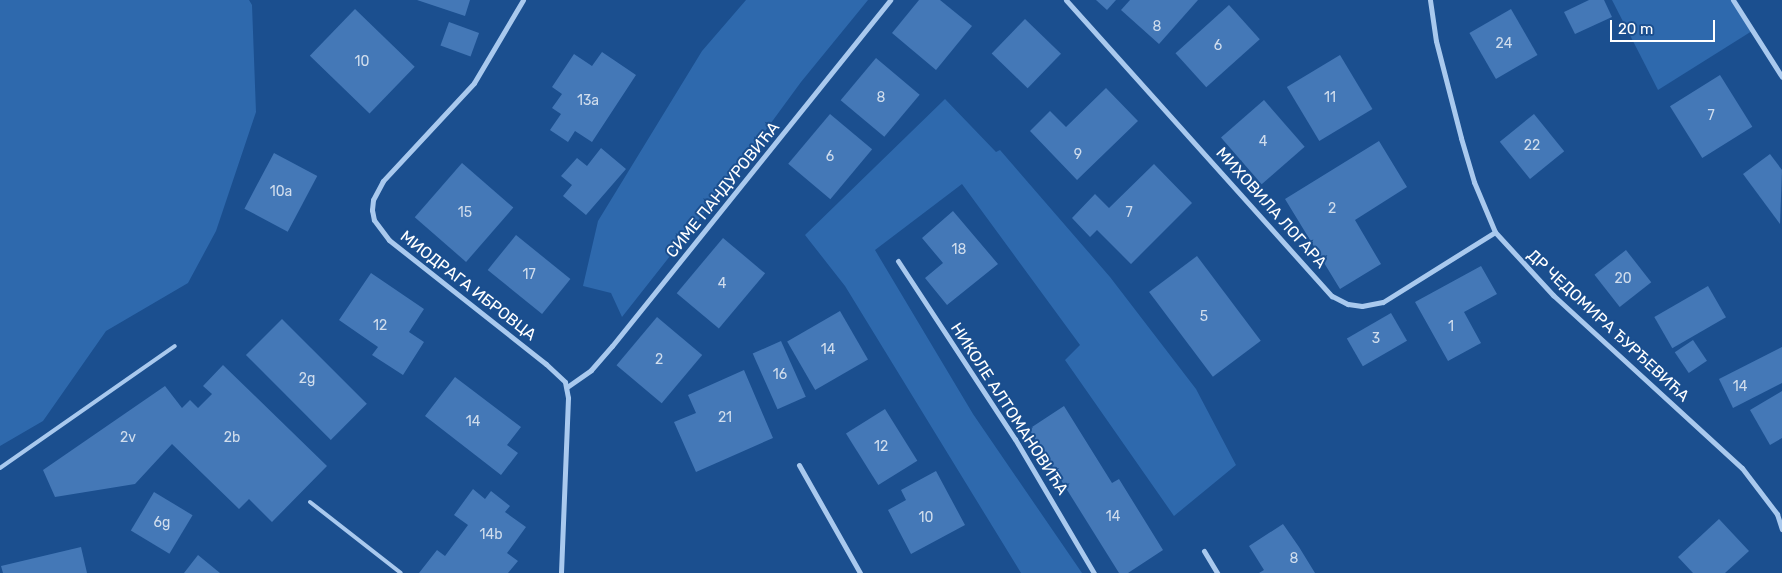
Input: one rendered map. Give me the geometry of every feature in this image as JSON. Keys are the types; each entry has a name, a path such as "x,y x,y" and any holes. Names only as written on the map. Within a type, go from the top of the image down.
{"street":[{"name":"МИОДРАГА ИБРОВЦА","path":"523,0 474,83 384,181 373,200 372,210 374,220 389,240 546,364 567,387"},
{"name":"СИМЕ ПАНДУРОВИЋА","path":"567,387 591,370 612,346 890,0"},
{"name":"МИХОВИЛА ЛОГАРА","path":"1066,0 1332,296 1348,304 1362,306 1383,302 1495,232"},
{"name":"ДР ЧЕДОМИРА ЂУРЂЕВИЋА","path":"1430,0 1436,40 1461,138 1474,182 1495,232 1548,290 1742,468 1776,514 1782,529"},
{"path":"1733,0 1782,77"},
{"name":"НИКОЛЕ АЛТОМАНОВИЋА","path":"898,261 1015,439 1094,573"},
{"path":"561,573 567,387"},
{"path":"799,465 860,573"},
{"path":"1204,551 1218,573"}],"lane":[{"path":"0,468 175,346"},
{"path":"310,502 401,573"}],"shaded area":[{"path":"0,0 249,0 252,5 256,112 216,231 188,283 106,331 43,421 0,446"},
{"path":"746,0 868,0 801,82 722,190 622,317 611,293 583,286 598,221 702,51"},
{"path":"1612,0 1733,0 1752,31 1658,90"},
{"path":"945,99 996,152 1000,150 1110,277 1196,389 1236,465 1174,516 1065,360 1080,345 962,184 875,250 973,414 1082,573 1021,573 845,286 805,235"}],"building":[{"path":"417,0 470,0 465,16"},
{"path":"919,0 940,0 972,26 936,70 892,33"},
{"path":"1096,0 1116,0 1107,10"},
{"path":"1130,0 1198,0 1159,44 1121,10"},
{"path":"1589,0 1604,0 1612,17 1575,34 1564,12"},
{"path":"1229,5 1260,39 1206,87 1175,53"},
{"path":"355,9 415,67 370,113 310,56"},
{"path":"1511,9 1538,55 1496,79 1469,33"},
{"path":"1025,19 1061,54 1028,88 992,54"},
{"path":"449,22 479,33 471,56 440,45"},
{"path":"602,52 636,75 592,142 575,131 568,142 550,130 561,114 552,108 562,94 552,87 574,54 592,66"},
{"path":"1340,55 1372,109 1319,141 1287,87"},
{"path":"876,58 920,95 884,137 841,100"},
{"path":"1720,75 1752,127 1702,158 1670,106"},
{"path":"1106,88 1138,121 1077,180 1030,131 1050,111 1066,127"},
{"path":"1264,100 1305,147 1262,184 1221,137"},
{"path":"830,114 872,149 830,199 788,164"},
{"path":"1534,114 1564,151 1530,179 1500,142"},
{"path":"1379,141 1407,187 1355,220 1381,264 1340,289 1285,199"},
{"path":"601,148 626,169 586,215 563,196 572,185 561,176 577,158 587,166"},
{"path":"274,153 317,176 288,232 244,209"},
{"path":"1770,154 1782,170 1780,224 1743,174"},
{"path":"462,163 513,208 466,262 415,217"},
{"path":"1154,164 1192,203 1131,264 1097,230 1090,237 1072,218 1095,194 1109,208"},
{"path":"953,211 998,264 947,305 925,278 943,263 922,238"},
{"path":"516,235 570,279 542,314 488,270"},
{"path":"723,238 765,273 719,329 677,293"},
{"path":"1626,250 1651,282 1620,307 1594,275"},
{"path":"1197,256 1261,341 1213,377 1149,292"},
{"path":"1481,266 1497,294 1464,312 1481,343 1448,361 1415,302"},
{"path":"371,273 424,309 409,332 424,342 403,375 372,355 378,347 339,320"},
{"path":"1708,286 1726,317 1672,348 1654,317"},
{"path":"840,311 868,359 815,390 787,342"},
{"path":"1391,313 1407,341 1363,366 1347,338"},
{"path":"657,317 702,355 662,403 617,365"},
{"path":"282,319 367,404 331,440 246,355"},
{"path":"1693,340 1707,361 1689,373 1675,352"},
{"path":"781,341 806,397 777,409 753,354"},
{"path":"1782,347 1782,383 1733,408 1719,379"},
{"path":"223,365 327,466 272,522 249,499 239,509 172,444 135,484 55,497 43,470 165,386 182,408 190,400 198,408 212,394 203,386"},
{"path":"744,370 773,438 696,472 674,422 696,413 688,395"},
{"path":"455,377 521,427 507,445 518,453 501,475 425,416"},
{"path":"1782,391 1782,438 1770,445 1750,410"},
{"path":"1064,406 1112,483 1119,479 1163,550 1128,573 1119,573 1029,429"},
{"path":"885,409 917,461 878,485 846,433"},
{"path":"936,471 965,525 911,554 888,510 906,500 901,490"},
{"path":"473,489 485,499 491,491 510,506 505,512 526,527 507,553 518,561 508,573 419,573 437,550 445,556 468,525 454,515"},
{"path":"154,492 193,515 169,554 131,531"},
{"path":"1719,519 1749,551 1725,573 1693,573 1678,557"},
{"path":"1283,524 1315,573 1259,573 1264,570 1249,546"},
{"path":"81,547 87,573 3,573 1,566"},
{"path":"198,555 220,573 184,573"}]}
